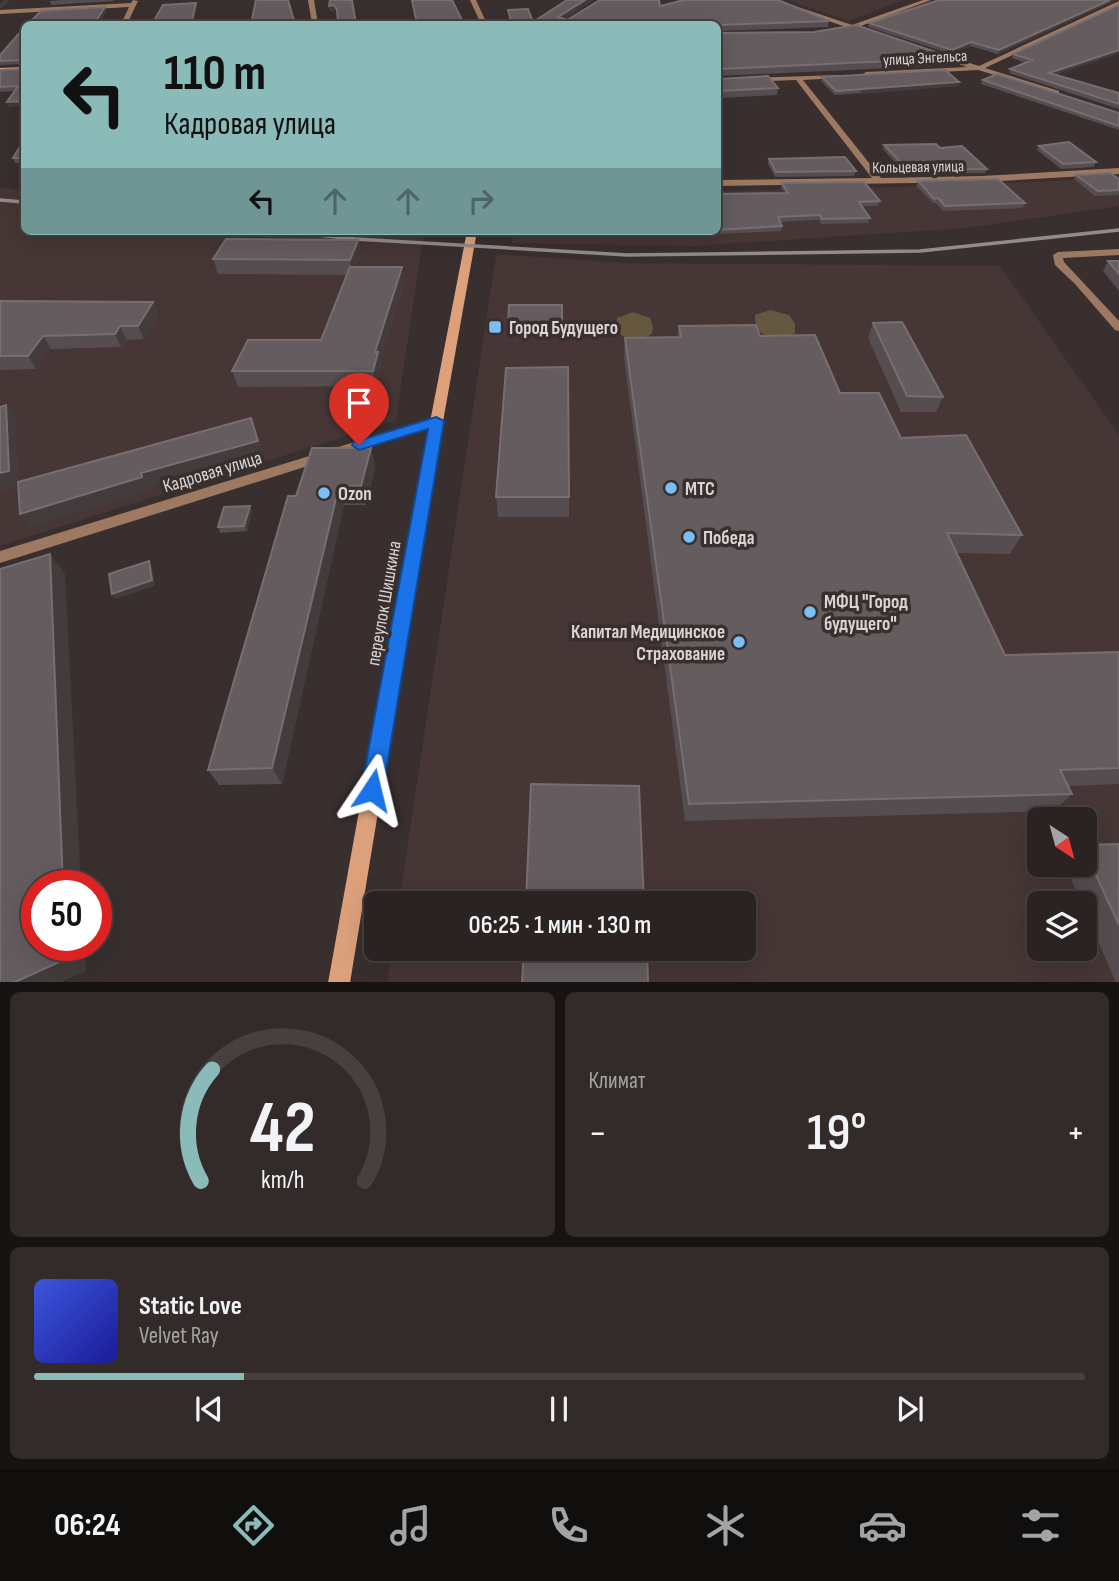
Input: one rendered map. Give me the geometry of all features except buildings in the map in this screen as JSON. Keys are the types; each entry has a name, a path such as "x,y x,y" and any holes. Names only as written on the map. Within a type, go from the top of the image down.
{"main road":[{"path":"0,70 21,69"},
{"name":"переулок Шишкина","path":"338,982 471,235"}],"street":[{"path":"311,0 314,21"},
{"path":"473,0 483,21"},
{"path":"771,0 878,36"},
{"path":"839,30 853,28 928,0"},
{"path":"0,12 134,3 125,21"},
{"path":"1103,3 1117,5"},
{"name":"улица Энгельса","path":"854,75 980,68 1117,5"},
{"path":"916,48 1068,97"},
{"path":"721,81 840,76"},
{"path":"799,78 879,181"},
{"name":"Кольцевая улица","path":"721,183 879,181 1119,172"},
{"path":"1119,252 1058,254 1059,263 1119,328"},
{"name":"Кадровая улица","path":"0,556 436,421"}],"shaded area":[{"path":"787,0 904,0 848,21"},
{"path":"1119,178 1119,206 967,228 693,246 512,243 513,235 721,235 721,191"},
{"path":"0,188 21,190 21,235 423,235 396,420 0,546"},
{"path":"496,254 626,263 1000,266 1119,435 1119,982 387,982 390,961 756,961 756,891 401,891"},
{"path":"770,310 789,315 795,324 795,333 781,338 763,334 758,329 755,315"},
{"path":"633,312 650,318 652,334 640,339 622,336 616,326 617,318"}],"railway":[{"path":"0,200 21,202"},
{"path":"318,235 628,255 920,251 1119,230"}],"place":[{"name":"Город Будущего","path":"495,327"},
{"name":"МТС","path":"671,488"},
{"name":"Ozon","path":"324,493"},
{"name":"Победа","path":"689,537"},
{"name":"МФЦ \"Город будущего\"","path":"810,612"},
{"name":"Капитал Медицинское Страхование","path":"739,642"}],"route":[{"path":"359,445 436,421 372,790"}]}
